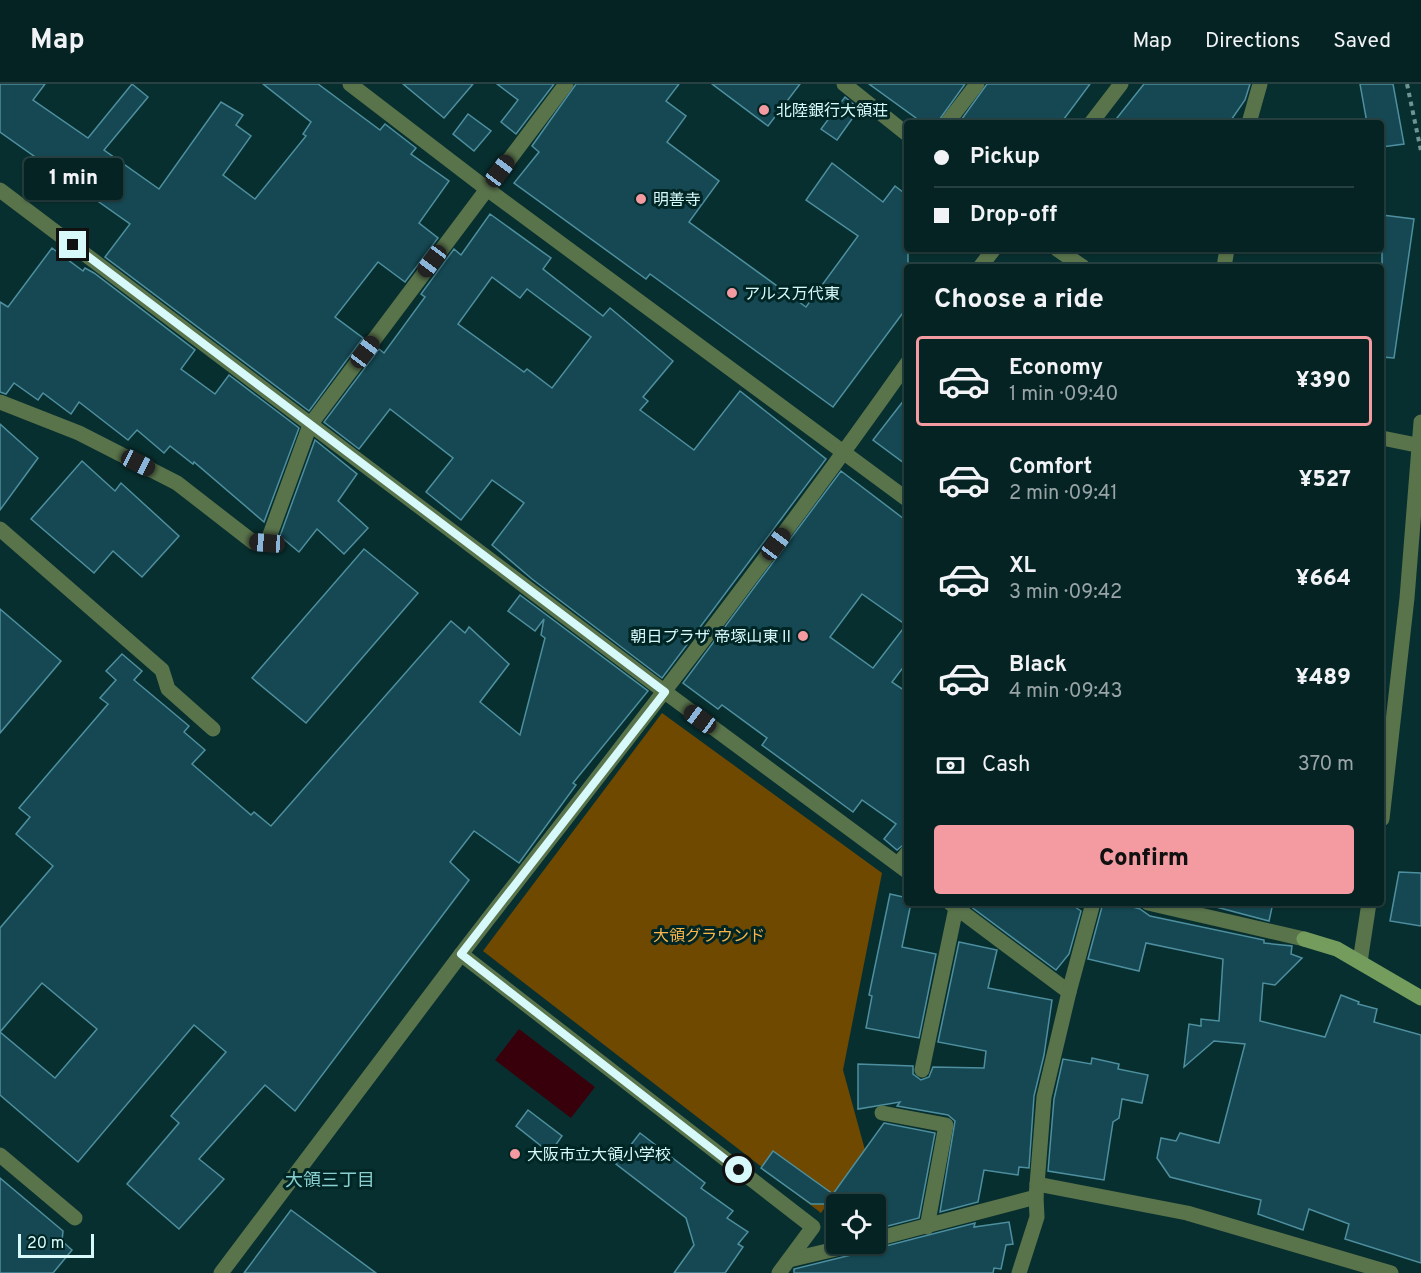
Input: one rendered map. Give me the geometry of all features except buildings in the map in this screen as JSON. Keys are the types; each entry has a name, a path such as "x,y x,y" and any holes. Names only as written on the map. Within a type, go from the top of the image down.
{"street":[{"path":"350,84 487,189 904,497"},
{"path":"0,402 79,433 177,483 253,542 267,543 310,425 566,84"},
{"path":"949,120 977,84"},
{"path":"1093,120 1121,84"},
{"path":"1250,120 1260,84"},
{"path":"852,86 904,132"},
{"path":"0,190 665,692 903,868"},
{"path":"982,264 992,252"},
{"path":"1061,252 1079,264"},
{"path":"221,1273 461,954 665,692 845,452 904,368"},
{"path":"1384,801 1407,598 1421,422"},
{"path":"1384,438 1419,446"},
{"path":"0,529 162,670 168,689 213,729"},
{"path":"922,1070 952,906"},
{"path":"955,906 1069,992"},
{"path":"1019,1273 1037,1217 1036,1190 1044,1096 1069,992 1093,906"},
{"path":"1161,906 1304,939 1337,949 1419,994"},
{"path":"1360,962 1369,906"},
{"path":"461,954 813,1227 779,1273"},
{"path":"882,1113 946,1125 927,1227"},
{"path":"0,1155 75,1218"},
{"path":"886,1237 927,1227 1036,1190 1187,1214 1391,1273"},
{"path":"789,1260 826,1251"}],"path":[{"path":"1407,84 1421,151"}],"green space":[{"name":"大領グラウンド","path":"662,713 882,873 843,1070 865,1150 834,1194 826,1194 826,1206 821,1213 483,951"}],"shaded area":[{"path":"519,1029 595,1087 571,1118 495,1060"}],"place":[{"name":"北陸銀行大領荘","path":"764,110"},
{"name":"明善寺","path":"641,199"},
{"name":"アルス万代東","path":"732,293"},
{"name":"朝日プラザ 帝塚山東 II","path":"803,636"},
{"name":"大阪市立大領小学校","path":"515,1154"}],"district":[{"name":"大領三丁目","path":"330,1180"}],"route":[{"path":"73,245 665,692 461,954 739,1170"}]}
